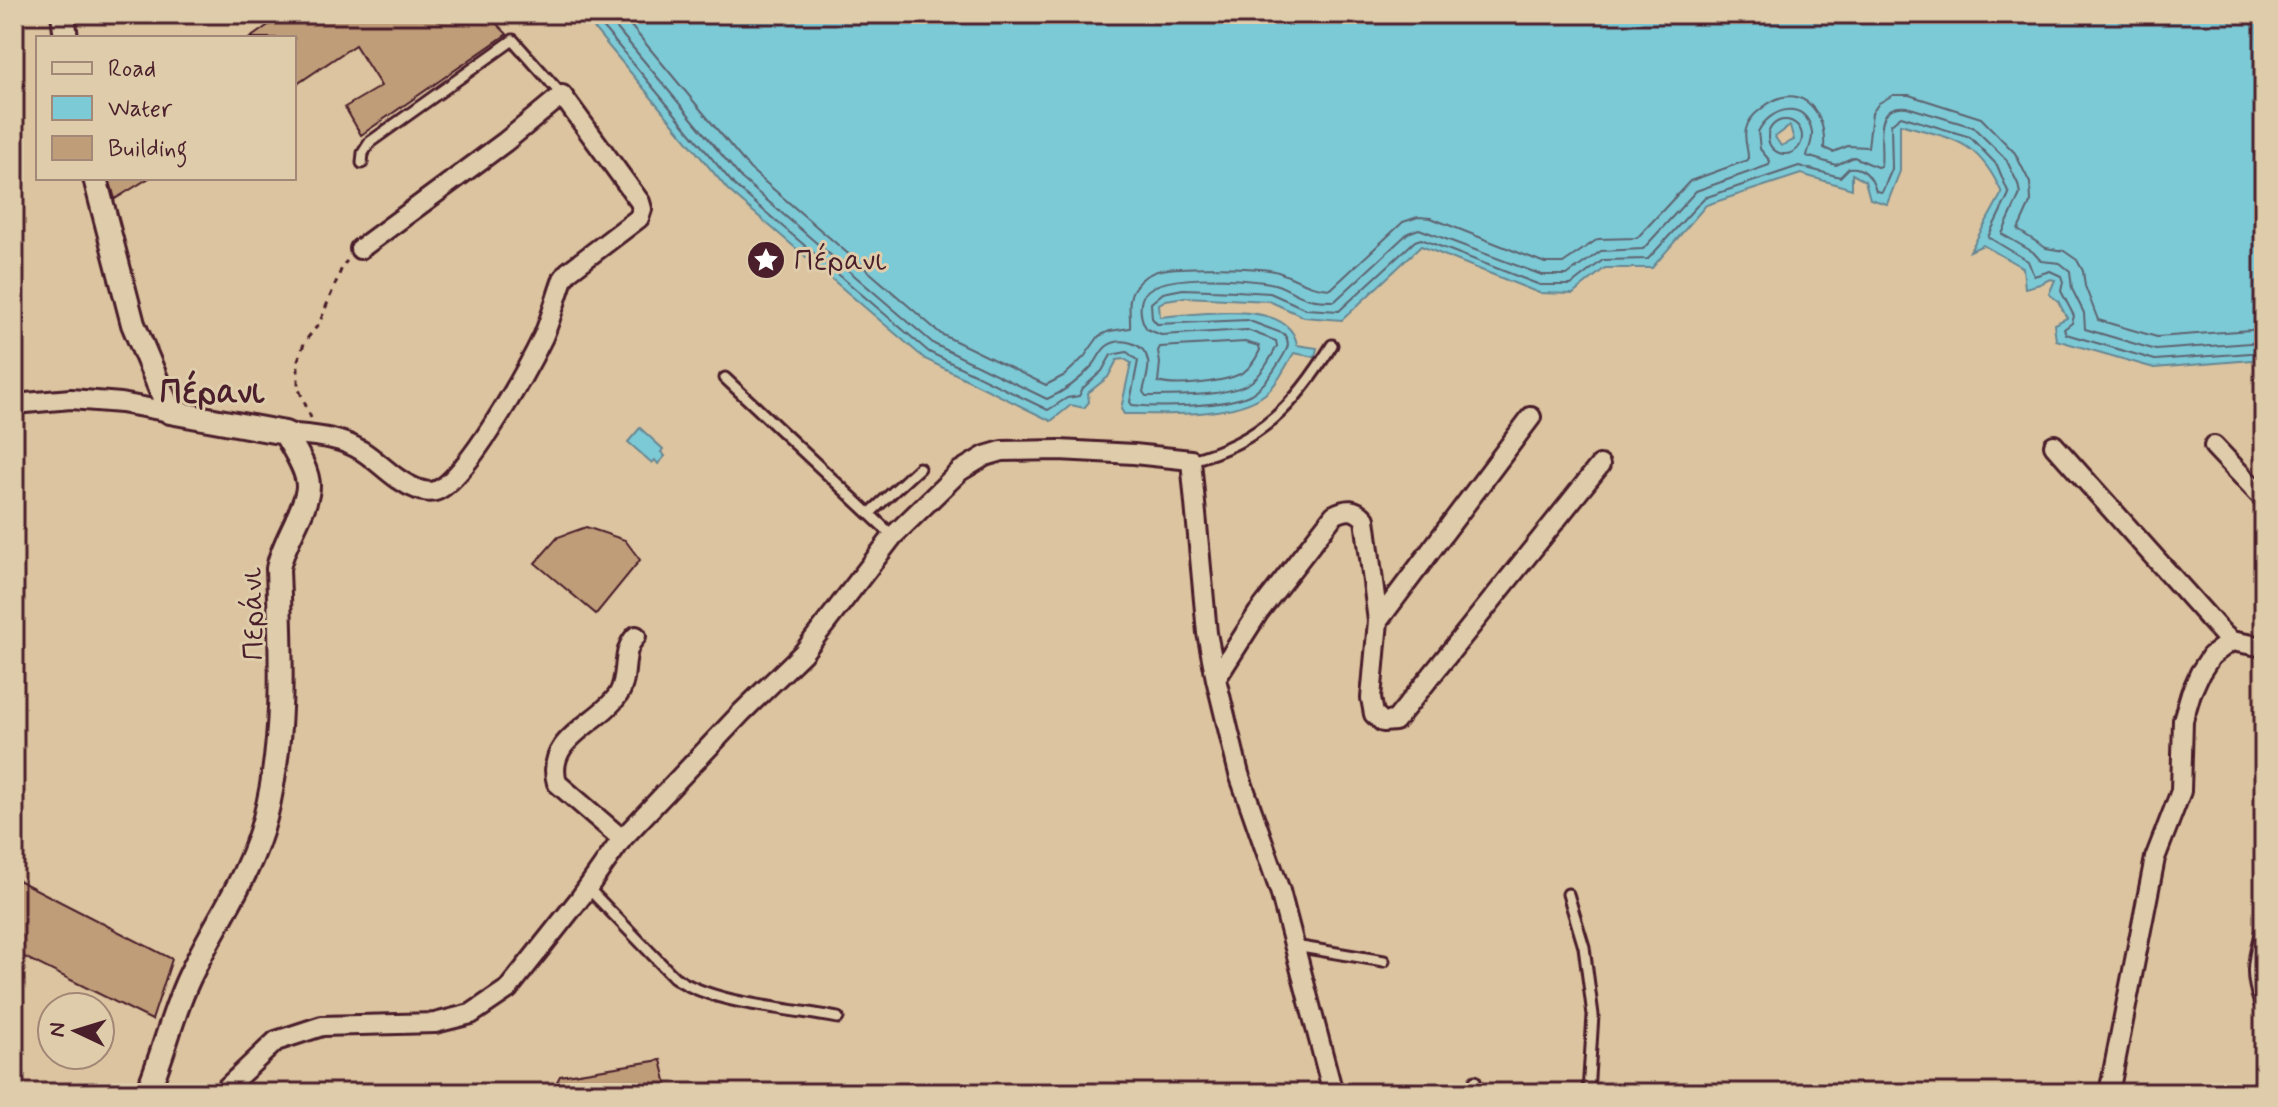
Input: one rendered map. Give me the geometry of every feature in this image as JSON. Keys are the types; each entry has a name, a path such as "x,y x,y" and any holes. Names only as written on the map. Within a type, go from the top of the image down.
{"street":[{"path":"63,14 66,36"},
{"path":"14,404 71,399 121,403 285,433 319,436 348,443 396,478 418,490 434,492 450,482 486,436 544,334 568,272 639,218 642,209 562,95 505,142 360,249"},
{"path":"96,180 133,324 170,412"},
{"path":"1378,621 1531,417"},
{"name":"Περάνι","path":"147,1093 188,979 252,861 274,781 283,690 278,569 280,555 306,497 308,485 285,433"},
{"path":"2054,445 2231,641 2264,647"},
{"path":"2214,446 2264,499"},
{"path":"221,1093 276,1041 322,1026 435,1023 471,1014 508,989 622,839 742,712 803,653 893,536 960,471 985,456 1002,451 1104,452 1191,460 1207,633 1216,679 1239,774 1280,891 1333,1093"},
{"path":"1216,679 1258,613 1334,515 1345,509 1358,511 1365,519 1378,621 1371,698 1374,714 1383,722 1395,721 1600,465"},
{"path":"622,839 557,783 553,770 556,758 578,728 616,698 621,690 630,642 636,636"},
{"path":"2109,1093 2155,858 2181,791 2183,720 2200,673 2211,656 2231,641"},
{"path":"2264,936 2256,978 2264,1002"}],"lane":[{"path":"362,163 363,153 370,142 513,40 562,95"},
{"path":"1191,460 1221,452 1252,436 1283,410 1332,345"},
{"path":"725,378 893,536"},
{"path":"870,513 919,468"},
{"path":"587,887 674,977 691,989 715,997 838,1018"},
{"path":"1568,894 1584,947 1593,1015 1588,1093"},
{"path":"1295,946 1384,961"},
{"path":"1473,1093 1475,1081"}],"path":[{"path":"319,436 298,387 298,360 305,341 319,324 343,265 360,249"}],"water":[{"path":"582,14 2264,14 2264,359 2154,368 2056,340 2054,324 2067,318 2058,301 2049,294 2055,280 2025,288 2023,268 1983,245 1970,251 2002,193 1983,161 1949,138 1900,124 1900,171 1887,204 1870,199 1865,181 1852,174 1852,189 1801,174 1706,205 1652,268 1605,268 1573,294 1539,293 1421,246 1342,320 1304,317 1269,301 1185,297 1166,300 1159,304 1160,317 1239,312 1277,320 1290,330 1297,345 1317,348 1315,357 1294,353 1274,385 1252,402 1217,411 1177,414 1124,414 1121,409 1131,363 1124,359 1117,360 1108,377 1088,393 1089,402 1084,408 1071,405 1051,421 925,359 728,190","holes":["1790,126 1794,140 1781,146 1775,137"]},
{"path":"640,428 663,449 661,452 665,456 658,464 655,460 652,463 628,442"}],"building":[{"path":"284,14 487,14 507,34 361,135 345,107 381,86 355,45 296,85 296,36 253,36"},
{"path":"110,180 146,180 115,199"},
{"path":"586,527 625,540 640,560 596,614 535,563 558,537"},
{"path":"14,878 172,959 152,1020 116,1002 116,991 93,991 14,952"},
{"path":"661,1060 669,1093 551,1093 560,1076"}],"place":[{"name":"Πέρανι","path":"766,260"}],"district":[{"name":"Πέρανι","path":"212,391"}]}
